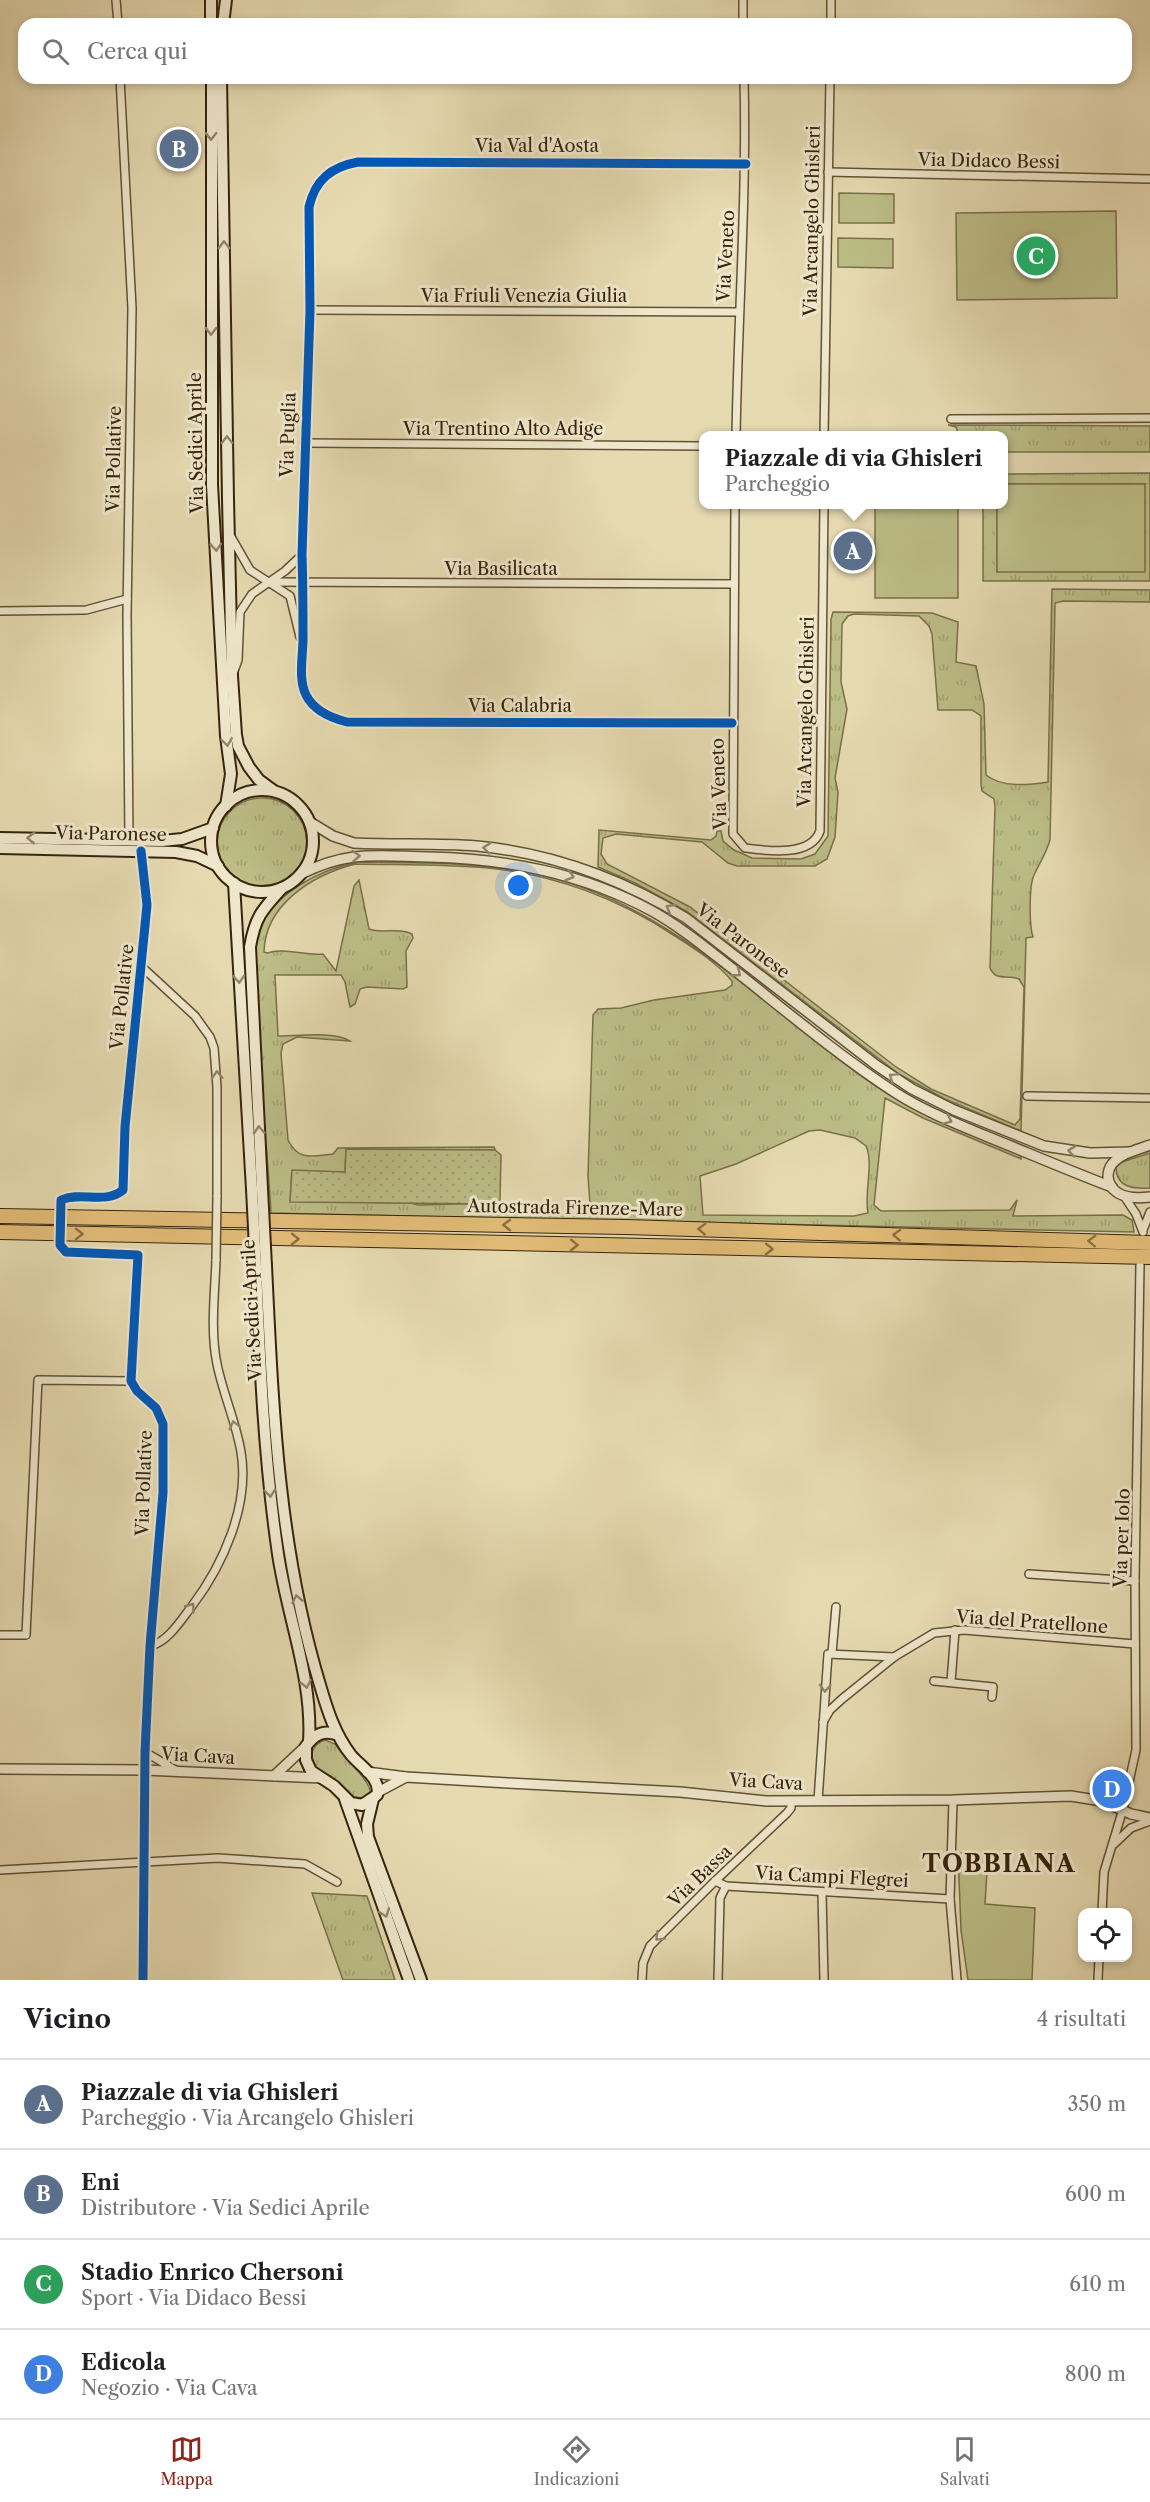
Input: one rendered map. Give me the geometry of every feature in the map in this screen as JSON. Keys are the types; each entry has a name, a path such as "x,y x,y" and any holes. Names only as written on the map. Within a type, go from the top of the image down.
{"highway":[{"name":"Autostrada Firenze-Mare","path":"0,1216 626,1227 1150,1243"},
{"name":"Autostrada Firenze-Mare","path":"0,1232 1145,1261"}],"main road":[{"path":"211,0 211,18"},
{"path":"224,18 226,0"},
{"name":"Via Sedici Aprile","path":"212,84 212,485 225,726 231,774 226,806 213,828"},
{"name":"Via Sedici Aprile","path":"221,84 232,676 238,746 259,780 296,802 310,822 313,838 312,854 301,874 284,887 259,913 252,930 250,947 257,1189 273,1413 284,1525 301,1618 321,1688 338,1735 376,1784 375,1795"},
{"name":"Via Sedici Aprile","path":"226,806 243,794 254,790 274,791"},
{"path":"213,828 212,843 218,866 234,883 259,892 284,887"},
{"name":"Via Paronese","path":"0,838 173,840 194,836 213,828"},
{"name":"Via Paronese","path":"0,848 187,853 218,866"},
{"name":"Via Sedici Aprile","path":"234,883 257,1189"},
{"name":"Via Sedici Aprile","path":"261,1266 263,1413 270,1501 280,1568 308,1696 307,1765 311,1771 345,1798"},
{"path":"307,1744 322,1733 338,1735"},
{"path":"345,1798 358,1806 375,1795"},
{"path":"375,1795 367,1824 368,1837 421,1980"},
{"path":"345,1798 409,1980"}],"street":[{"path":"116,0 118,18"},
{"path":"743,0 743,18"},
{"path":"831,0 831,18"},
{"name":"Via Pollative","path":"120,84 132,308 127,599 129,840"},
{"name":"Via Veneto","path":"736,431 738,312 746,164 744,84"},
{"name":"Via Arcangelo Ghisleri","path":"824,431 830,84"},
{"name":"Via Val d'Aosta","path":"330,171 342,165 358,162 746,164"},
{"name":"Via Puglia","path":"313,705 305,693 303,684 302,555 310,310 309,207 312,194 319,182 330,171"},
{"name":"Via Didaco Bessi","path":"828,172 1150,179"},
{"name":"Via Friuli Venezia Giulia","path":"310,310 738,312"},
{"path":"951,419 1150,418"},
{"name":"Via Trentino Alto Adige","path":"304,443 699,446"},
{"name":"Via Veneto","path":"735,509 732,826 733,834 740,844"},
{"name":"Via Arcangelo Ghisleri","path":"740,844 754,849 801,850 814,843 820,831 824,509"},
{"path":"229,531 250,570 290,596 303,645"},
{"path":"232,676 238,660 240,612 252,594 285,571 302,555"},
{"name":"Via Basilicata","path":"267,582 734,584"},
{"path":"0,611 86,609 127,599"},
{"name":"Via Calabria","path":"313,705 333,718 347,722 732,723"},
{"name":"Via Paronese","path":"310,822 333,836 354,843 499,849 548,858 609,878 686,918 876,1065 920,1093 954,1110 1044,1146 1090,1152 1130,1152"},
{"name":"Via Pollative","path":"61,1200 70,1196 110,1198 123,1191 125,1127 147,905 141,851"},
{"name":"Via Paronese","path":"301,874 327,862 354,856 448,857 516,863 596,885 636,903 671,923 875,1079 903,1097 947,1120 1112,1187 1124,1196"},
{"name":"Via Pollative","path":"142,968 195,1016 210,1037 214,1048 217,1087 218,1197 215,1346 217,1365 242,1454 239,1502 227,1546 206,1587 162,1642 150,1646"},
{"path":"1027,1096 1150,1098"},
{"path":"1112,1187 1109,1181 1109,1168 1117,1159 1150,1145"},
{"path":"1124,1196 1150,1197"},
{"path":"1124,1196 1136,1214 1143,1232 1150,1212"},
{"path":"0,1635 26,1635 38,1380 132,1381 138,1255 66,1252 60,1245"},
{"name":"Via per Iolo","path":"1102,1908 1104,1872 1123,1809 1136,1750 1135,1581 1145,1261"},
{"name":"Via Pollative","path":"132,1381 137,1392 156,1408 164,1424 163,1493 150,1646 145,1752 143,1980"},
{"path":"1029,1574 1135,1581"},
{"path":"832,1653 836,1607"},
{"path":"951,1682 955,1630"},
{"name":"Via del Pratellone","path":"823,1722 830,1710 842,1699 894,1657 934,1633 955,1630 1135,1644"},
{"path":"818,1801 828,1654 894,1657"},
{"path":"934,1681 993,1687 992,1697"},
{"path":"274,1776 307,1744"},
{"path":"145,1752 177,1771"},
{"name":"Via Cava","path":"0,1769 145,1770 321,1778"},
{"name":"Via Cava","path":"367,1772 406,1777 680,1792 766,1801 953,1800 1071,1796 1102,1801 1150,1820"},
{"path":"375,1795 406,1777"},
{"path":"953,1800 950,1899 957,1980"},
{"name":"Via Bassa","path":"642,1980 643,1964 650,1946 787,1813 791,1808 791,1801"},
{"path":"1112,1846 1131,1828 1150,1820"},
{"path":"0,1870 218,1858 305,1864 338,1882"},
{"name":"Via Campi Flegrei","path":"715,1881 726,1886 950,1899"},
{"path":"718,1980 720,1898 726,1886"},
{"path":"822,1893 824,1980"},
{"path":"1098,1980 1099,1962"}],"green space":[{"path":"839,193 894,194 894,223 839,223"},
{"path":"1116,211 1117,298 957,300 956,213"},
{"path":"838,238 893,239 893,268 838,267"},
{"path":"948,425 1150,426 1150,452 1008,452 1008,431 958,431 956,427"},
{"path":"1150,473 1150,581 983,581 983,509 997,509 997,572 1145,484 1008,484 1008,474"},
{"path":"1008,484 1145,484 1145,572 997,572 997,509 1008,509"},
{"path":"875,509 958,509 958,598 875,598"},
{"path":"1052,589 1150,590 1150,602 1063,601 1055,603 1050,840 1032,880 1030,906 1033,937 1026,938 1021,1131 945,1099 899,1074 686,911 635,883 598,867 599,830 711,840 716,836 717,831 721,831 723,841 734,850 752,858 801,859 815,854 828,836 831,619 833,612 932,613 958,622 956,662 976,666 984,704 986,775 1008,784 1048,782","holes":["854,614 919,616 929,626 932,634 938,710 972,710 981,716 981,785 982,791 994,799 995,807 990,968 995,975 1019,979 1024,987 1020,1119 1015,1125 931,1089 896,1067 690,907 607,864 601,854 603,838 616,834 702,842 728,863 737,866 815,866 827,859 835,837 838,792 835,778 847,709 841,682 842,624 848,616"]},
{"path":"262,798 279,802 294,811 303,826 307,843 303,860 294,875 279,884 262,888 245,884 230,875 221,860 217,843 221,826 230,811 245,802"},
{"path":"359,862 438,863 491,867 544,876 570,883 613,900 653,921 692,945 837,1058 891,1096 945,1124 1021,1155 1021,1159 923,1118 885,1098 874,1205 881,1211 1010,1210 1017,1200 1013,1216 1123,1215 1132,1220 1134,1232 271,1213 257,1027 254,966 256,940 265,918 286,895 314,877 344,865","holes":["355,864 488,868 561,882 609,900 654,923 705,956 732,981 732,985 725,990 654,1000 621,1008 598,1009 593,1015 588,1176 590,1204 584,1213 508,1212 502,1211 499,1203 418,1205 290,1201 292,1171 345,1172 346,1150 495,1150 494,1147 338,1148 333,1154 307,1156 297,1152 288,1140 281,1053 283,1044 297,1037 350,1041 326,1035 278,1036 275,975 341,975 345,982 350,1007 355,1004 360,989 367,987 403,989 407,987 406,951 413,938 412,934 402,931 369,929 359,880 354,886 336,971 323,954 264,952 266,935 273,920 294,894 323,876","820,1130 855,1138 866,1146 869,1161 868,1213 854,1216 703,1215 700,1176 736,1164 809,1131"]},
{"path":"346,1149 495,1150 501,1155 500,1200 496,1204 290,1202 292,1170 345,1172"},
{"path":"1150,1153 1150,1188 1127,1186 1119,1179 1116,1167 1122,1162"},
{"path":"325,1740 335,1744 357,1769 367,1783 370,1794 363,1798 353,1797 334,1778 316,1767 312,1759 313,1751 317,1744"},
{"path":"958,1853 988,1854 985,1904 1035,1908 1032,1980 968,1980 961,1930"},
{"path":"312,1893 367,1896 395,1980 343,1980"}],"tunnel":[{"path":"60,1234 61,1200"}],"cycle path":[{"path":"732,723 347,722 324,713 309,701 302,682 302,555 310,310 309,207 315,189 326,176 340,167 358,162 746,164"},
{"path":"141,851 147,905 125,1127 123,1190 109,1197 77,1197 61,1200 60,1245 66,1252 138,1255 131,1381 137,1391 156,1408 163,1424 163,1493 150,1646 145,1752 143,1980"}],"place":[{"name":"Eni","path":"179,149"},
{"name":"Stadio Enrico Chersoni","path":"1036,256"},
{"name":"Piazzale di via Ghisleri","path":"853,551"},
{"name":"Edicola","path":"1112,1789"}],"district":[{"name":"TOBBIANA","path":"999,1864"}]}
